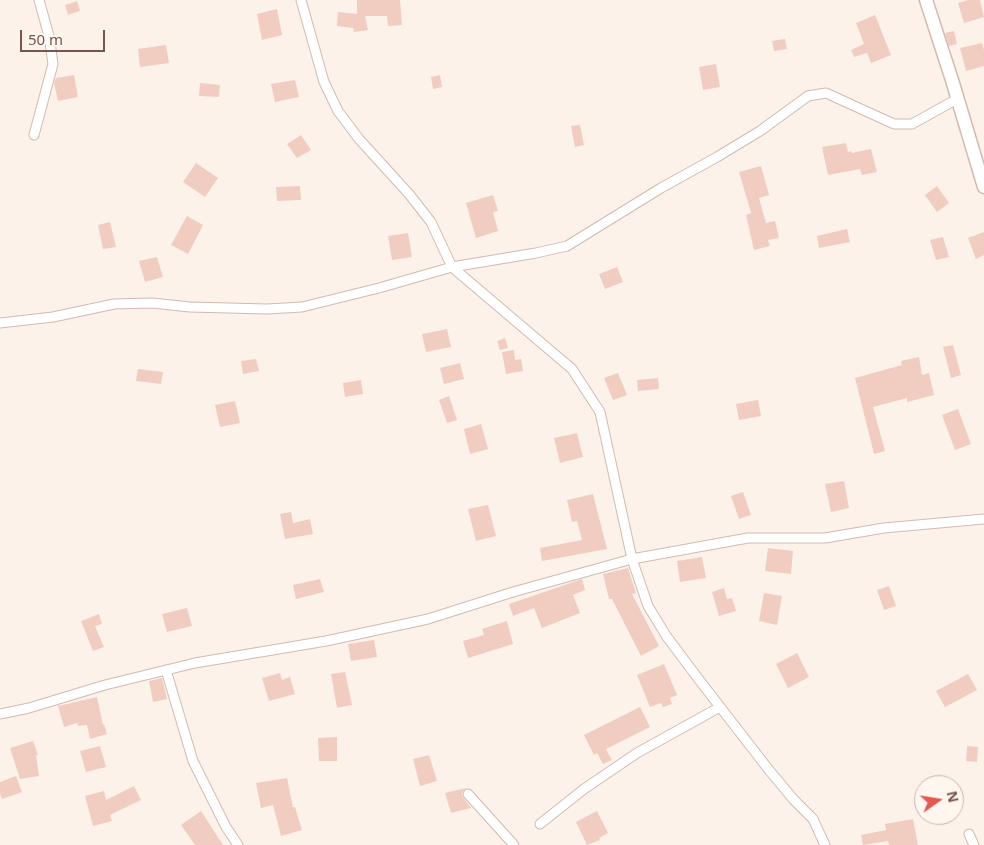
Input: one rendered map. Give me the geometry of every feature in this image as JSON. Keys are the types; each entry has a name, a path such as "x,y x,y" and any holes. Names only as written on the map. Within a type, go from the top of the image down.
{"street":[{"path":"34,135 53,64 49,36 39,0"},
{"path":"301,0 324,82 338,111 359,140 409,194 431,222 452,267 572,369 600,412 632,559 648,606 656,620 720,707 769,770 813,819 826,845"},
{"path":"926,0 958,98 984,187"},
{"path":"0,323 53,317 114,304 152,303 190,307 267,309 302,307 452,267 567,246 653,192 760,131 808,96 826,93 894,124 912,124 958,98"},
{"path":"0,714 29,708 105,685 205,661 326,641 428,619 513,592 632,559 748,538 825,538 884,528 984,519"},
{"path":"166,670 193,761 226,827 238,845"},
{"path":"540,824 584,789 637,753 720,707"},
{"path":"468,794 514,845"},
{"path":"969,834 974,845"}],"building":[{"path":"357,0 400,0 402,25 388,26 387,16 365,16 368,30 354,32 353,28 337,26 338,12 357,14"},
{"path":"968,0 980,0 984,17 964,23 958,3"},
{"path":"77,1 80,11 68,15 65,5"},
{"path":"277,9 282,35 262,40 257,14"},
{"path":"875,15 891,55 871,63 867,53 854,57 851,50 864,44 856,23"},
{"path":"954,31 957,44 949,46 945,33"},
{"path":"785,39 787,49 774,51 772,41"},
{"path":"982,43 984,66 966,71 960,48"},
{"path":"166,45 169,63 140,67 138,49"},
{"path":"716,64 720,87 703,90 699,67"},
{"path":"74,75 78,97 58,101 54,83 56,78"},
{"path":"440,75 442,87 433,89 431,77"},
{"path":"295,80 299,97 275,102 271,84"},
{"path":"200,83 220,85 219,97 199,96"},
{"path":"580,125 584,145 575,147 571,126"},
{"path":"301,135 311,150 297,158 287,144"},
{"path":"846,143 848,152 851,151 852,153 871,149 877,172 862,175 860,169 828,175 822,147"},
{"path":"196,163 218,178 205,197 183,182"},
{"path":"761,166 769,195 759,198 766,223 775,221 779,238 768,240 770,246 754,250 746,215 751,213 739,172"},
{"path":"300,186 301,200 277,201 276,187"},
{"path":"937,186 949,203 937,212 925,195"},
{"path":"493,195 498,211 493,212 498,231 476,238 466,203"},
{"path":"187,216 203,225 188,254 171,245"},
{"path":"110,222 116,247 103,249 98,225"},
{"path":"847,229 850,242 819,248 817,236"},
{"path":"984,232 984,255 976,259 968,238"},
{"path":"408,233 412,257 392,260 388,236"},
{"path":"943,237 949,257 936,260 930,240"},
{"path":"157,257 163,277 145,282 139,261"},
{"path":"617,267 623,282 605,289 599,274"},
{"path":"447,329 451,347 426,352 422,334"},
{"path":"505,338 508,348 500,350 497,341"},
{"path":"953,345 961,375 951,378 943,347"},
{"path":"514,350 515,360 521,359 523,371 506,374 502,352"},
{"path":"919,357 922,375 929,373 934,395 907,402 907,398 873,407 885,451 874,454 855,378 902,365 901,361"},
{"path":"256,359 259,371 243,374 241,361"},
{"path":"460,363 464,379 444,384 440,368"},
{"path":"138,369 163,372 161,384 136,381"},
{"path":"618,373 627,395 613,400 604,378"},
{"path":"658,378 659,389 638,391 637,380"},
{"path":"361,380 363,394 345,397 343,383"},
{"path":"449,396 457,420 447,423 439,400"},
{"path":"758,400 761,416 739,420 736,404"},
{"path":"235,401 240,423 220,427 215,405"},
{"path":"958,409 971,444 955,450 942,415"},
{"path":"481,424 488,449 470,454 464,429"},
{"path":"577,433 583,457 560,463 554,438"},
{"path":"844,481 849,508 831,512 825,484"},
{"path":"743,492 751,515 739,519 731,496"},
{"path":"593,494 607,549 542,561 540,548 582,540 577,521 572,522 567,500"},
{"path":"488,505 496,536 476,541 468,509"},
{"path":"291,512 293,523 310,519 313,534 285,539 280,514"},
{"path":"768,548 793,551 791,574 765,571"},
{"path":"702,557 706,578 680,582 677,561"},
{"path":"628,568 636,593 632,594 659,646 641,656 612,599 609,599 603,574"},
{"path":"320,579 324,592 296,599 293,585"},
{"path":"582,579 585,590 573,595 580,613 542,628 534,608 513,616 509,604"},
{"path":"889,586 896,606 884,610 877,590"},
{"path":"724,588 727,599 732,598 736,611 719,616 712,592"},
{"path":"764,593 782,596 777,625 759,621"},
{"path":"187,608 192,626 167,632 162,614"},
{"path":"99,614 102,624 95,626 104,647 93,651 81,621"},
{"path":"507,621 513,644 468,658 463,641 484,635 482,629"},
{"path":"374,640 377,657 351,661 348,644"},
{"path":"797,653 809,677 788,688 776,664"},
{"path":"664,664 677,695 670,698 672,704 663,707 661,703 650,707 637,675"},
{"path":"345,672 352,705 337,708 331,674"},
{"path":"280,673 282,680 290,677 295,694 269,701 262,678"},
{"path":"968,674 977,690 945,707 936,691"},
{"path":"162,678 167,699 153,702 149,681"},
{"path":"97,697 103,725 107,734 90,739 87,725 78,726 77,723 64,727 58,706"},
{"path":"640,707 650,727 606,749 612,760 603,764 597,753 594,755 584,735"},
{"path":"337,737 337,761 319,761 318,738"},
{"path":"33,741 38,755 36,755 39,776 20,779 10,748"},
{"path":"100,746 106,767 86,772 80,751"},
{"path":"967,746 978,747 977,762 966,761"},
{"path":"429,755 437,781 420,786 413,759"},
{"path":"16,776 22,792 2,799 0,782"},
{"path":"287,778 293,807 295,807 302,830 281,836 273,805 261,808 256,783"},
{"path":"134,786 141,800 110,815 112,821 93,826 85,796 104,791 106,800"},
{"path":"466,788 462,792 462,796 471,808 451,813 445,793"},
{"path":"201,811 223,845 195,845 181,825"},
{"path":"597,811 608,833 599,838 600,840 587,845 576,822"},
{"path":"913,819 918,845 889,845 888,841 863,845 861,835 886,830 885,824"}]}
